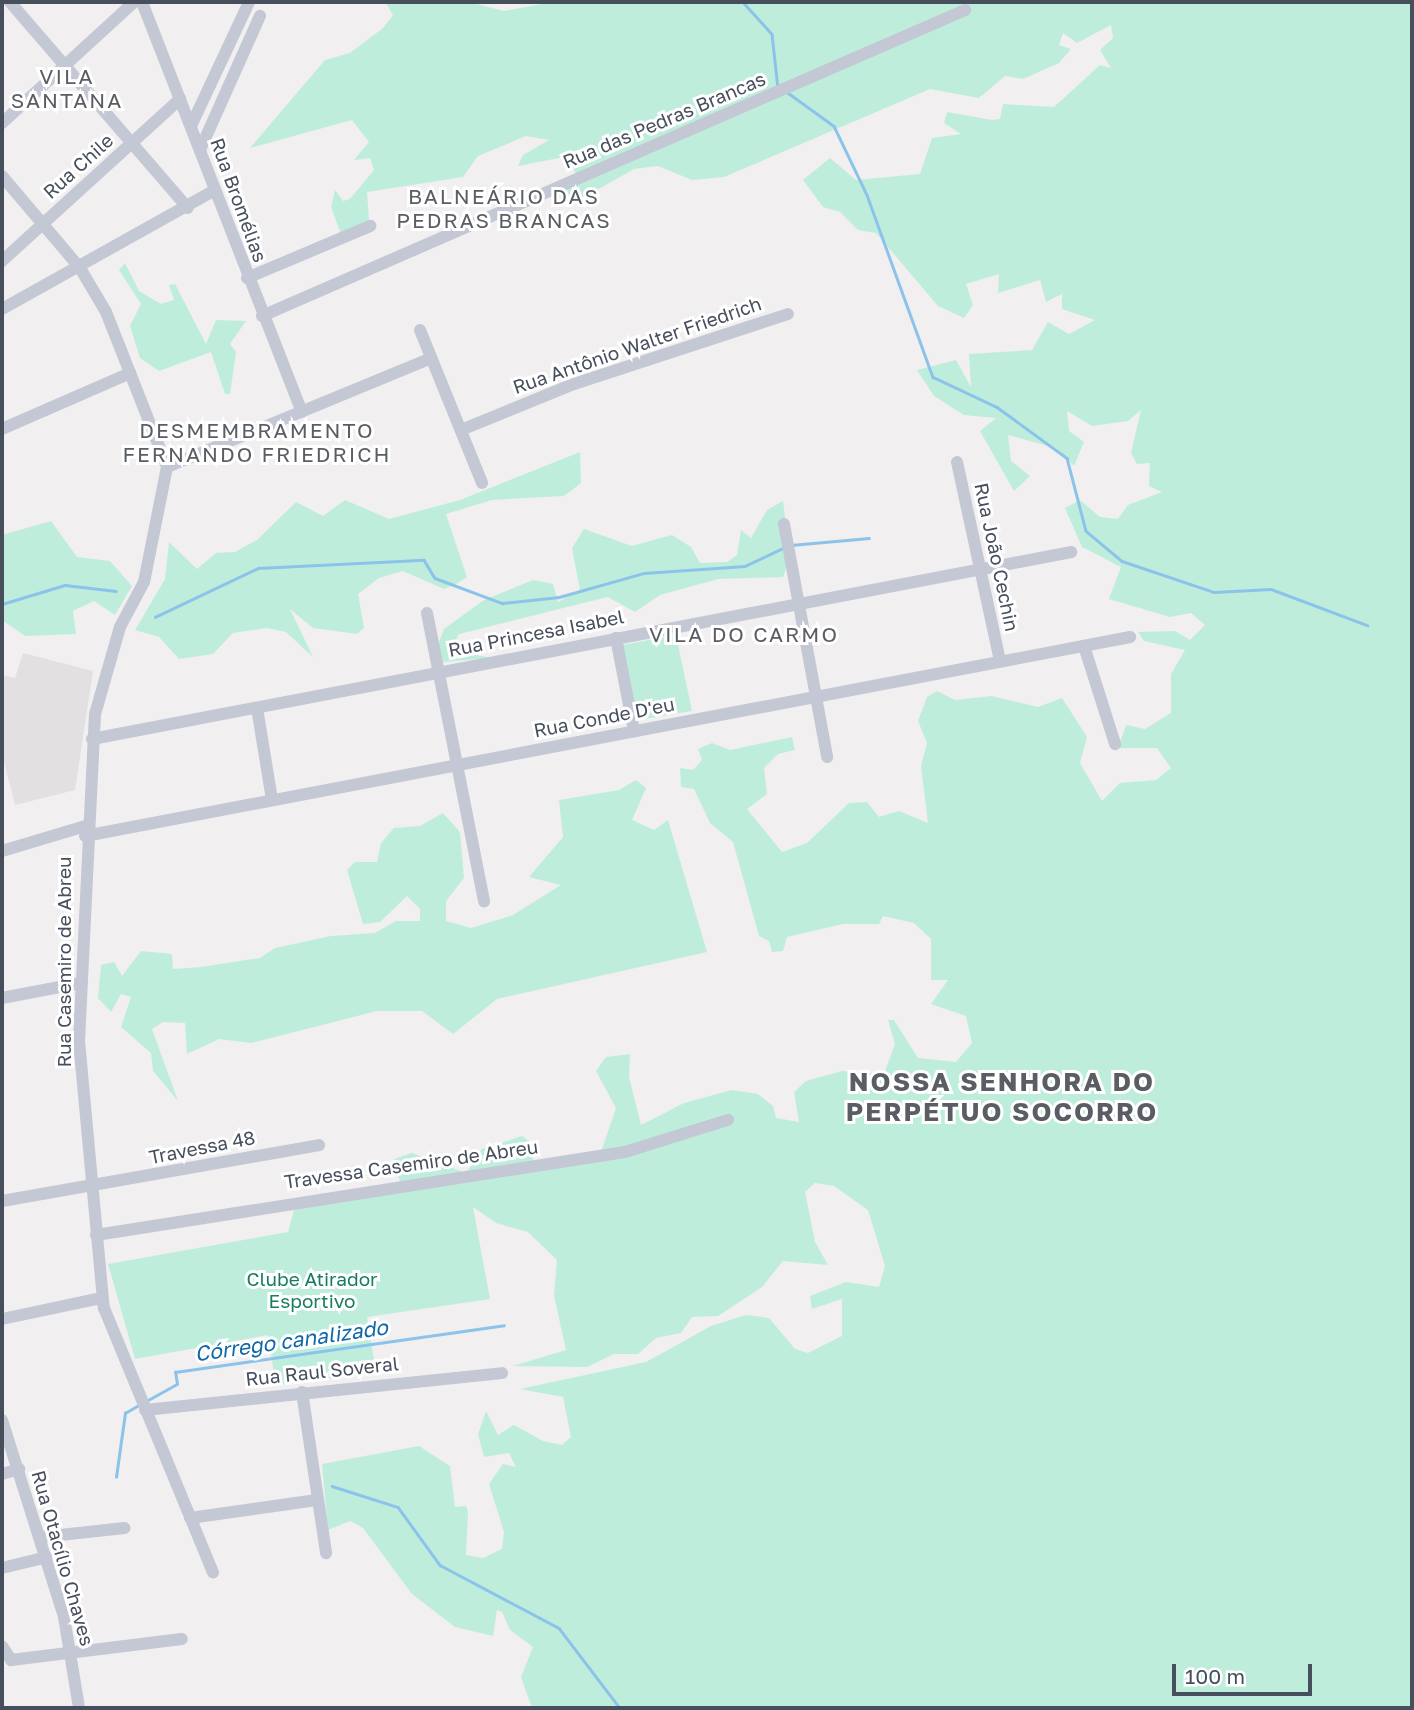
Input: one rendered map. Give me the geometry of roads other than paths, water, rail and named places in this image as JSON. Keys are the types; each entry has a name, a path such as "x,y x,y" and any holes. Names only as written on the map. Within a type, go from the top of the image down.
{"street":[{"path":"10,2 188,208"},
{"path":"2,123 135,2"},
{"name":"Rua Bromélias","path":"142,2 247,278 302,412"},
{"path":"191,126 229,50 249,2"},
{"name":"Rua das Pedras Brancas","path":"262,316 965,10"},
{"path":"200,150 260,16"},
{"path":"229,50 243,54"},
{"name":"Rua Chile","path":"2,261 180,99"},
{"path":"2,177 80,268 130,373 167,467 431,358"},
{"path":"2,309 188,208 215,190"},
{"path":"247,278 370,226"},
{"name":"Rua Antônio Walter Friedrich","path":"461,430 574,384 788,314"},
{"path":"420,330 482,483"},
{"path":"2,429 130,373"},
{"name":"Rua João Cechin","path":"957,461 1000,662"},
{"name":"Rua Casemiro de Abreu","path":"167,467 144,582 109,658 92,739 85,831 81,983 92,1185 102,1298 145,1410 213,1572"},
{"path":"784,524 827,757"},
{"name":"Rua Princesa Isabel","path":"92,739 1071,552"},
{"path":"426,613 484,901"},
{"name":"Rua Conde D'eu","path":"2,851 85,831 272,800 1130,637"},
{"path":"616,638 634,731"},
{"path":"1084,646 1115,744"},
{"path":"257,708 272,800"},
{"path":"2,998 81,983"},
{"name":"Travessa Casemiro de Abreu","path":"96,1235 625,1153 729,1120"},
{"name":"Travessa 48","path":"2,1201 319,1145"},
{"path":"2,1319 102,1298"},
{"name":"Rua Raul Soveral","path":"145,1410 502,1373"},
{"path":"302,1392 326,1553"},
{"name":"Rua Otacílio Chaves","path":"2,1420 47,1557 71,1652 79,1708"},
{"path":"2,1474 19,1469"},
{"path":"190,1518 317,1500"},
{"path":"41,1537 125,1528"},
{"path":"2,1568 47,1557"},
{"path":"2,1646 11,1660 182,1639"}],"waterway":[{"path":"743,2 772,34 778,88"},
{"path":"787,92 834,126 867,195 933,377 997,407 1067,458 1086,531 1122,561 1214,592 1271,589 1367,625"},
{"path":"791,545 869,538"},
{"path":"155,617 258,568 424,560 435,578 502,603 559,597 644,573 745,566 785,547"},
{"path":"2,604 65,585 116,591"},
{"name":"Córrego canalizado","path":"148,1400 177,1384 175,1372 504,1325"},
{"name":"Córrego canalizado","path":"116,1477 125,1413 139,1405"},
{"path":"332,1486 398,1507 440,1565 559,1628 620,1708"}],"district":[{"name":"VILA SANTANA","path":"67,88"},
{"name":"BALNEÁRIO DAS PEDRAS BRANCAS","path":"504,208"},
{"name":"DESMEMBRAMENTO FERNANDO FRIEDRICH","path":"257,442"},
{"name":"VILA DO CARMO","path":"744,634"},
{"name":"NOSSA SENHORA DO PERPÉTUO SOCORRO","path":"1002,1097"}],"park label":[{"name":"Clube Atirador Esportivo","path":"312,1290"}]}
